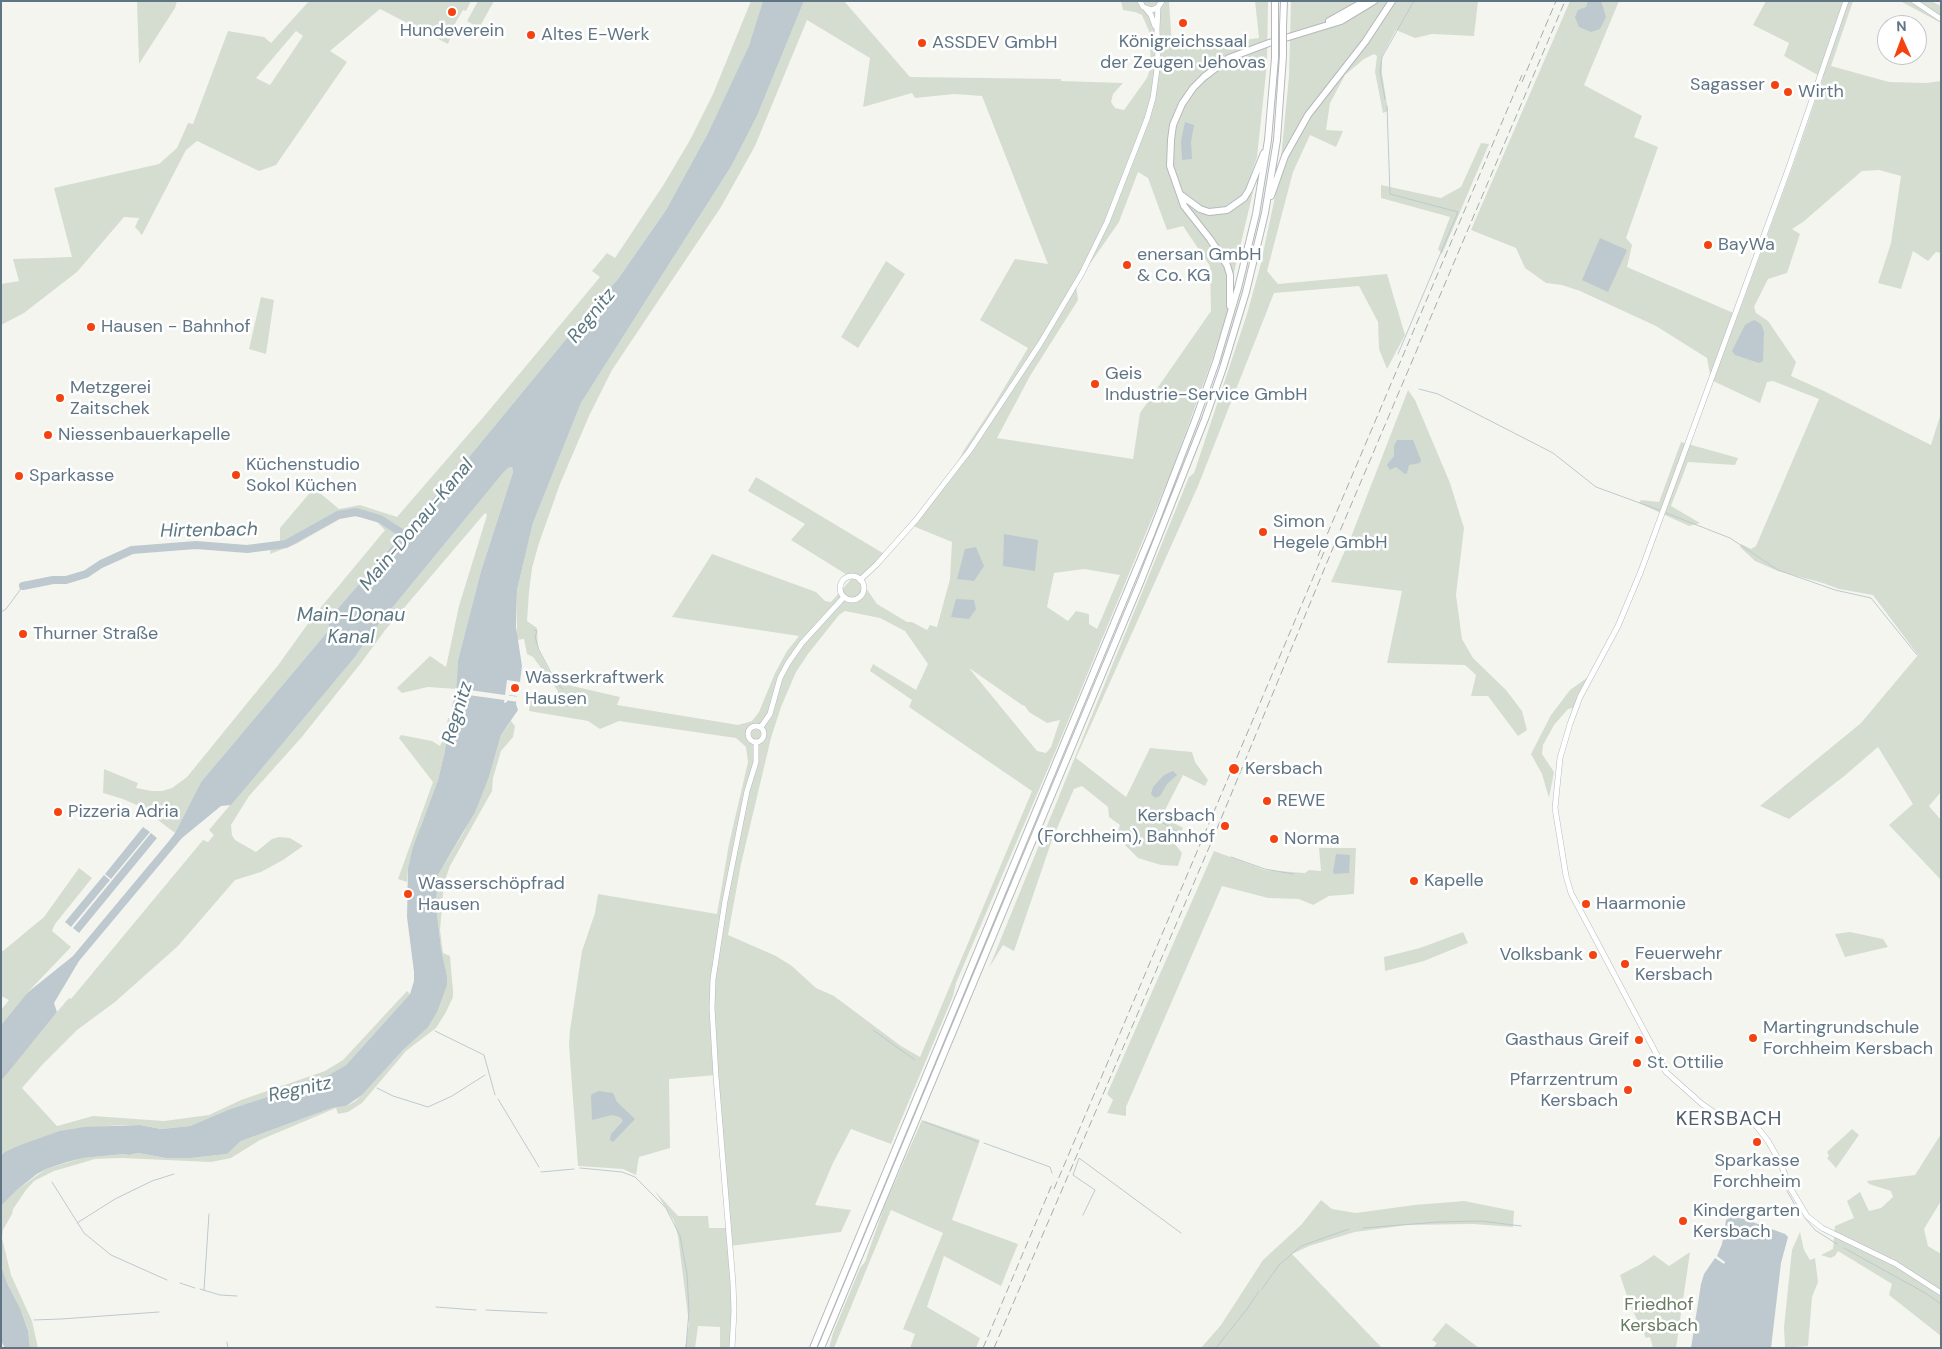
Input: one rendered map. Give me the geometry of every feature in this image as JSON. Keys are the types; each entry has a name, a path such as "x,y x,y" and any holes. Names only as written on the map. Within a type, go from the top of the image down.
{"highway":[{"path":"812,1348 1152,532 1196,418 1228,320 1256,214 1268,140 1275,58 1275,1"},
{"path":"821,1348 1178,488 1230,344 1246,292 1265,213 1277,140 1283,56 1284,1"},
{"path":"1306,31 1336,18 1365,1"},
{"path":"1228,320 1231,289 1227,265 1210,239 1184,206 1170,166 1170,140 1182,104 1193,88 1204,77 1230,58 1253,48 1341,21 1374,1"},
{"path":"1265,213 1285,156 1304,123 1365,42 1392,1"},
{"path":"1180,195 1200,210 1209,212 1227,210 1235,206 1249,190 1268,140"}],"main road":[{"path":"1140,1 1151,14 1157,29"},
{"path":"1146,9 1152,10 1158,7 1162,1"},
{"path":"1846,1 1783,184 1641,572 1618,626 1580,697 1570,724 1560,758 1555,808 1560,846 1571,893 1666,1072 1715,1113 1742,1114 1750,1118 1768,1141 1803,1212 1822,1228 1896,1264 1941,1293"},
{"path":"1914,1 1941,18"},
{"path":"860,580 877,564 916,520 970,450 1040,344 1082,273 1107,222 1147,119 1156,78 1159,48 1157,29 1158,7"},
{"path":"854,577 860,580 863,590 860,596 854,600 844,596 840,586 844,580 854,577"},
{"path":"761,727 770,714 780,678 788,663 802,643 844,596"},
{"path":"756,743 750,740 748,733 753,726 761,727"},
{"path":"756,743 761,741 764,736 764,731 761,727"},
{"path":"732,1348 733,1283 714,1062 713,979 725,901 747,791 756,762 756,743"}],"green space":[{"path":"137,1 177,1 175,8 139,64"},
{"path":"309,1 471,1 466,11 463,10 449,34 451,36 448,44 380,9 330,51 347,62 276,165 259,171 197,141 186,150 142,235 135,227 139,218 124,217 77,272 24,313 1,325 1,284 19,281 13,259 72,257 54,188 159,164 177,148 188,123 193,124 228,31 264,37 271,43","holes":["296,31 303,36 270,85 256,78"]},
{"path":"478,1 494,1 479,28 467,21"},
{"path":"751,1 763,1 750,46 708,133 666,210 618,279 469,457 327,621 328,631 201,782 175,833 141,807 103,793 104,769 138,783 136,788 152,791 172,788 187,777 279,664 312,618 385,530 376,521 354,516 340,519 296,544 270,554 271,547 280,544 280,528 314,488 339,509 360,505 397,517 600,277 592,271 607,253 615,258 664,184 690,140 713,94"},
{"path":"804,1 844,1 910,77 1061,79 1061,81 1123,83 1113,94 1111,102 1115,108 1124,110 1147,78 1151,66 1149,31 1142,15 1123,10 1121,1 1169,1 1172,46 1222,38 1223,43 1259,38 1255,1 1268,1 1267,64 1257,157 1250,178 1253,192 1233,277 1227,313 1211,363 1172,470 1056,750 956,983 953,996 891,1144 851,1129 833,1163 815,1205 851,1210 841,1232 730,1246 733,1348 720,1348 720,1327 698,1326 695,1348 685,1348 689,1324 678,1236 674,1221 655,1191 678,1216 708,1216 709,1228 727,1228 716,1075 669,1079 670,1148 639,1157 636,1175 623,1169 578,1166 569,1045 570,1030 582,951 595,913 598,894 717,914 729,844 748,762 746,747 736,738 619,721 600,729 588,721 529,711 530,700 556,704 558,691 533,657 527,654 524,639 517,640 517,590 533,523 581,403 732,165 757,116","holes":["807,20 870,58 863,107 912,93 915,98 954,94 982,96 1048,264 1015,259 980,320 1028,348 964,450 949,479 913,526 952,542 950,579 937,627 930,625 927,630 912,622 907,622 877,604 861,581 886,555 756,477 748,491 805,524 791,540 852,578 831,602 825,601 816,592 712,554 672,617 799,636 787,651 775,673 759,712 752,721 738,725 617,705 620,697 555,682 538,649 537,628 527,621 532,568 539,543 560,484 589,416 612,370 721,207 755,146","1138,172 1148,178 1167,230 1183,226 1210,266 1211,311 1140,413 1133,459 997,438 1030,376 1078,300 1076,284 1119,222","1084,569 1120,575 1097,629 1089,624 1089,614 1076,611 1068,621 1047,607 1054,573","845,611 880,618 905,631 928,664 916,690 873,664 870,671 912,700 909,707 1032,791 920,1057 901,1046 834,996 816,988 792,966 776,956 728,935 741,864 771,738 781,707 796,672 839,615","969,668 1047,723 1060,720 1051,747 1046,753 1037,751"]},
{"path":"1291,1 1478,1 1474,36 1432,34 1415,38 1396,30 1382,56 1382,73 1388,111 1383,113 1375,72 1377,56 1374,54 1364,59 1345,75 1330,103 1326,130 1343,131 1336,147 1310,135 1293,172 1267,271 1278,284 1387,274 1405,335 1387,369 1379,349 1378,322 1359,286 1274,293 1198,486 1076,758 1126,797 1150,748 1192,752 1195,762 1208,780 1205,786 1183,775 1162,816 1183,828 1175,844 1182,853 1178,866 1161,865 1138,858 1116,836 1120,825 1109,817 1108,807 1082,786 1074,789 1052,840 1014,951 1003,945 989,968 1189,477 1194,473 1247,314 1260,267 1276,192 1286,162 1281,158 1289,76"},
{"path":"1570,1 1619,1 1584,85 1642,116 1634,137 1658,147 1626,238 1632,245 1627,267 1738,315 1823,78 1784,56 1789,43 1753,25 1766,1 1853,1 1831,66 1889,82 1926,83 1941,81 1941,253 1936,252 1928,261 1913,251 1901,289 1878,283 1891,243 1901,176 1879,170 1862,171 1803,222 1792,229 1800,234 1787,273 1768,279 1754,307 1756,313 1768,321 1796,362 1791,376 1931,445 1941,413 1941,792 1929,806 1941,820 1941,880 1889,825 1913,804 1878,747 1789,819 1760,806 1861,723 1918,655 1873,595 1839,589 1778,571 1755,561 1740,547 1741,544 1751,549 1756,546 1819,399 1773,381 1767,382 1760,403 1711,380 1707,358 1656,326 1580,291 1562,285 1546,283 1525,268 1516,248 1471,230"},
{"path":"1900,1 1931,1 1941,6 1941,23"},
{"path":"1481,143 1489,144 1442,254 1438,249 1450,217 1381,198 1381,185 1441,198 1461,187"},
{"path":"886,261 905,274 858,348 841,337"},
{"path":"261,297 274,300 266,354 249,349"},
{"path":"1408,390 1415,400 1450,483 1464,528 1456,595 1462,639 1473,658 1506,690 1522,711 1527,730 1518,736 1488,696 1471,696 1476,675 1465,665 1387,663 1402,591 1331,582 1351,537"},
{"path":"1681,442 1738,458 1735,465 1688,462 1671,506 1700,523 1689,526 1639,503 1641,500 1659,502"},
{"path":"512,467 513,472 481,571 458,660 457,689 428,687 402,693 397,688 430,656 446,667 459,606 487,515 485,513 386,629 301,738 249,796 231,825 232,835 235,840 256,852 272,839 279,837 290,838 303,846 261,872 235,880 178,946 115,1002 77,1030 22,1088 57,1126 93,1116 164,1121 209,1115 241,1100 325,1071 343,1060 407,991 410,994 346,1065 327,1076 285,1088 190,1126 161,1129 140,1125 121,1125 72,1129 20,1145 1,1156 1,1081 9,1070 69,998 71,999 203,840 208,842 214,835 209,830 355,657 374,630 503,473"},
{"path":"1588,677 1573,708 1568,709 1554,725 1543,745 1542,754 1554,772 1549,798 1542,774 1531,754 1551,715 1570,690"},
{"path":"448,718 450,718 438,780 421,825 408,868 407,882 398,879 433,782 399,738 401,735 432,741 440,746"},
{"path":"511,721 515,726 513,737 501,751 493,778 492,791 450,866 444,883 440,930 443,953 450,956 453,997 436,1028 406,1051 362,1103 348,1112 338,1114 336,1108 260,1140 231,1158 211,1162 121,1158 95,1159 54,1171 34,1181 13,1209 3,1230 2,1238 11,1275 32,1321 38,1348 30,1348 28,1329 1,1265 1,1206 18,1189 46,1169 82,1158 138,1153 166,1158 191,1158 227,1154 241,1141 332,1108 346,1106 354,1102 404,1049 447,985 436,906 438,875 464,832 489,777 501,735"},
{"path":"1319,848 1356,848 1354,894 1329,896 1313,905 1299,899 1268,898 1222,886 1126,1107 1126,1116 1107,1113 1113,1100 1107,1094 1214,851 1265,870 1305,873 1309,870 1321,871"},
{"path":"79,868 92,878 55,924 52,931 71,947 27,993 1,1025 1,1010 9,1000 1,996 1,951 44,917"},
{"path":"1463,932 1468,943 1424,961 1385,971 1384,957 1420,948"},
{"path":"1850,932 1883,939 1888,947 1845,957 1835,934"},
{"path":"922,1120 980,1140 952,1220 1018,1244 1001,1286 944,1256 927,1307 980,1338 976,1348 910,1348 915,1334 903,1329 943,1233 891,1210 834,1348 829,1348 833,1333 860,1268 865,1262 884,1207"},
{"path":"1852,1129 1859,1135 1836,1168 1827,1158 1829,1156 1827,1152"},
{"path":"1941,1134 1941,1201 1924,1229 1928,1246 1941,1254 1941,1336 1889,1295 1892,1284 1838,1251 1835,1256 1830,1258 1821,1255 1833,1249 1835,1226 1854,1218 1847,1201 1860,1192 1869,1211 1881,1208 1893,1197 1891,1191 1869,1184 1867,1181 1915,1175"},
{"path":"1321,1200 1332,1209 1356,1213 1414,1205 1464,1201 1514,1211 1513,1227 1473,1224 1407,1225 1355,1232 1309,1246 1292,1254 1382,1348 1201,1348 1221,1325 1263,1260 1301,1225"},
{"path":"1800,1232 1804,1250 1810,1260 1815,1258 1818,1282 1812,1297 1808,1346 1785,1348 1784,1327 1792,1250"},
{"name":"Friedhof Kersbach","path":"1690,1252 1676,1348 1653,1348 1650,1337 1646,1338 1630,1305 1620,1275 1654,1255 1669,1266"},
{"path":"1446,1323 1479,1348 1433,1348 1437,1343 1432,1340"}],"water":[{"path":"763,1 804,1 757,116 732,165 581,403 533,523 517,590 516,627 522,666 520,682 507,680 504,703 507,702 509,695 517,696 516,704 518,710 501,735 489,777 475,812 438,875 436,906 447,985 437,1012 428,1027 404,1049 362,1095 346,1106 332,1108 241,1141 227,1154 191,1158 166,1158 138,1153 83,1158 67,1162 37,1174 1,1206 1,1156 5,1152 60,1131 84,1127 140,1125 161,1129 190,1126 285,1088 327,1076 346,1065 410,994 414,981 414,972 407,917 408,868 413,847 438,780 453,702 456,697 458,660 481,571 513,472 512,467 503,473 374,630 355,657 231,805 221,806 182,838 79,961 54,1003 57,1012 1,1081 1,1025 27,993 73,956 169,841 201,782 328,631 327,621 469,457 618,279 666,210 708,133 749,46"},
{"path":"1588,1 1601,1 1606,17 1600,29 1591,32 1579,27 1575,17 1578,10 1586,7"},
{"path":"1185,122 1194,125 1191,142 1192,159 1182,160 1181,141"},
{"path":"1600,238 1627,250 1608,292 1582,280"},
{"path":"1754,320 1761,324 1764,332 1763,361 1759,363 1735,355 1732,351 1745,325"},
{"path":"1397,440 1413,440 1421,460 1420,463 1409,465 1405,474 1396,467 1390,470 1387,465 1394,456 1394,446"},
{"path":"1004,534 1038,540 1035,571 1003,566"},
{"path":"976,547 984,566 974,581 957,579 965,549"},
{"path":"956,599 974,600 976,609 969,619 951,617"},
{"path":"1173,771 1177,775 1167,784 1160,796 1155,798 1151,794 1153,787 1164,775"},
{"path":"143,827 150,832 111,879 105,874"},
{"path":"151,833 157,838 79,933 73,928"},
{"path":"1336,854 1350,855 1349,873 1334,874"},
{"path":"104,875 110,880 71,927 65,922"},
{"path":"599,1091 613,1093 617,1102 635,1119 613,1142 610,1140 611,1134 623,1121 620,1117 612,1115 592,1120 591,1096"},
{"path":"1731,1216 1739,1217 1785,1234 1788,1237 1781,1263 1771,1348 1691,1348 1704,1274 1715,1258 1724,1264 1725,1262 1717,1256 1722,1244 1726,1220"},
{"path":"1,1265 28,1330 30,1348 5,1348 1,1341"}],"pier":[{"path":"455,688 519,697 519,702 454,693"}],"waterway":[{"path":"1385,99 1380,72 1382,57 1414,1"},
{"path":"1387,106 1390,194 1458,212 1398,354"},
{"path":"1419,389 1438,394 1553,453 1596,487 1659,510"},
{"name":"Hirtenbach","path":"23,586 53,580 66,580 86,574 101,564 132,550 196,545 247,549 286,544 338,515 356,512 380,519 411,539"},
{"path":"1666,513 1730,538 1778,570 1835,590 1871,598 1917,655"},
{"name":"Hirtenbach","path":"1,612 6,609 23,586"},
{"path":"534,630 537,631 535,637 539,650 557,684 563,689"},
{"path":"1150,810 1151,816 1178,832"},
{"path":"1231,857 1265,869 1293,874"},
{"path":"873,1030 915,1060"},
{"path":"435,1031 484,1055 495,1095"},
{"path":"377,1088 393,1096 428,1107 452,1096 485,1075"},
{"path":"498,1099 539,1167"},
{"path":"925,1122 978,1142"},
{"path":"984,1143 1050,1167 1052,1173"},
{"path":"1083,1215 1095,1190 1073,1175 1079,1158 1181,1233"},
{"path":"580,1168 622,1172 635,1177 666,1208 680,1236 687,1274 689,1311 686,1348"},
{"path":"541,1172 574,1169"},
{"path":"77,1223 115,1199 152,1181 174,1174"},
{"path":"52,1182 84,1233 111,1255 167,1280"},
{"path":"1787,1191 1799,1212"},
{"path":"204,1290 209,1214"},
{"path":"1805,1218 1815,1230 1837,1244"},
{"path":"1363,1228 1438,1222 1481,1221 1521,1226"},
{"path":"1262,1289 1279,1265 1301,1246 1349,1229"},
{"path":"1844,1248 1927,1294 1941,1304"},
{"path":"180,1283 195,1288"},
{"path":"200,1289 220,1295 237,1296"},
{"path":"1216,1348 1259,1291"},
{"path":"436,1307 476,1310"},
{"path":"486,1310 547,1313"},
{"path":"34,1320 159,1312"},
{"path":"227,1342 228,1348"}],"railway":[{"path":"1522,82 1556,1"},
{"path":"994,1348 1211,843 1340,531 1565,1"},
{"path":"1318,556 1522,75"},
{"path":"1054,1189 1324,552"},
{"path":"983,1348 1053,1182"}],"place":[{"name":"Hundeverein","path":"452,12"},
{"name":"Königreichssaal der Zeugen Jehovas","path":"1183,23"},
{"name":"Altes E-Werk","path":"531,35"},
{"name":"ASSDEV GmbH","path":"922,43"},
{"name":"Sagasser","path":"1775,85"},
{"name":"Wirth","path":"1788,92"},
{"name":"BayWa","path":"1708,245"},
{"name":"enersan GmbH & Co. KG","path":"1127,265"},
{"name":"Hausen - Bahnhof","path":"91,327"},
{"name":"Geis Industrie-Service GmbH","path":"1095,384"},
{"name":"Metzgerei Zaitschek","path":"60,398"},
{"name":"Niessenbauerkapelle","path":"48,435"},
{"name":"Küchenstudio Sokol Küchen","path":"236,475"},
{"name":"Sparkasse","path":"19,476"},
{"name":"Simon Hegele GmbH","path":"1263,532"},
{"name":"Thurner Straße","path":"23,634"},
{"name":"Wasserkraftwerk Hausen","path":"515,688"},
{"name":"Kersbach","path":"1234,769"},
{"name":"REWE","path":"1267,801"},
{"name":"Pizzeria Adria","path":"58,812"},
{"name":"Kersbach (Forchheim), Bahnhof","path":"1225,826"},
{"name":"Norma","path":"1274,839"},
{"name":"Kapelle","path":"1414,881"},
{"name":"Wasserschöpfrad Hausen","path":"408,894"},
{"name":"Haarmonie","path":"1586,904"},
{"name":"Volksbank","path":"1593,955"},
{"name":"Feuerwehr Kersbach","path":"1625,964"},
{"name":"Martingrundschule Forchheim Kersbach","path":"1753,1038"},
{"name":"Gasthaus Greif","path":"1639,1040"},
{"name":"St. Ottilie","path":"1637,1063"},
{"name":"Pfarrzentrum Kersbach","path":"1628,1090"},
{"name":"Sparkasse Forchheim","path":"1757,1142"},
{"name":"Kindergarten Kersbach","path":"1683,1221"}],"district":[{"name":"KERSBACH","path":"1729,1120"}],"water label":[{"name":"Regnitz","path":"592,316"},
{"name":"Main-Donau-Kanal","path":"417,525"},
{"name":"Main-Donau Kanal","path":"351,627"},
{"name":"Regnitz","path":"458,713"},
{"name":"Regnitz","path":"300,1090"}]}
